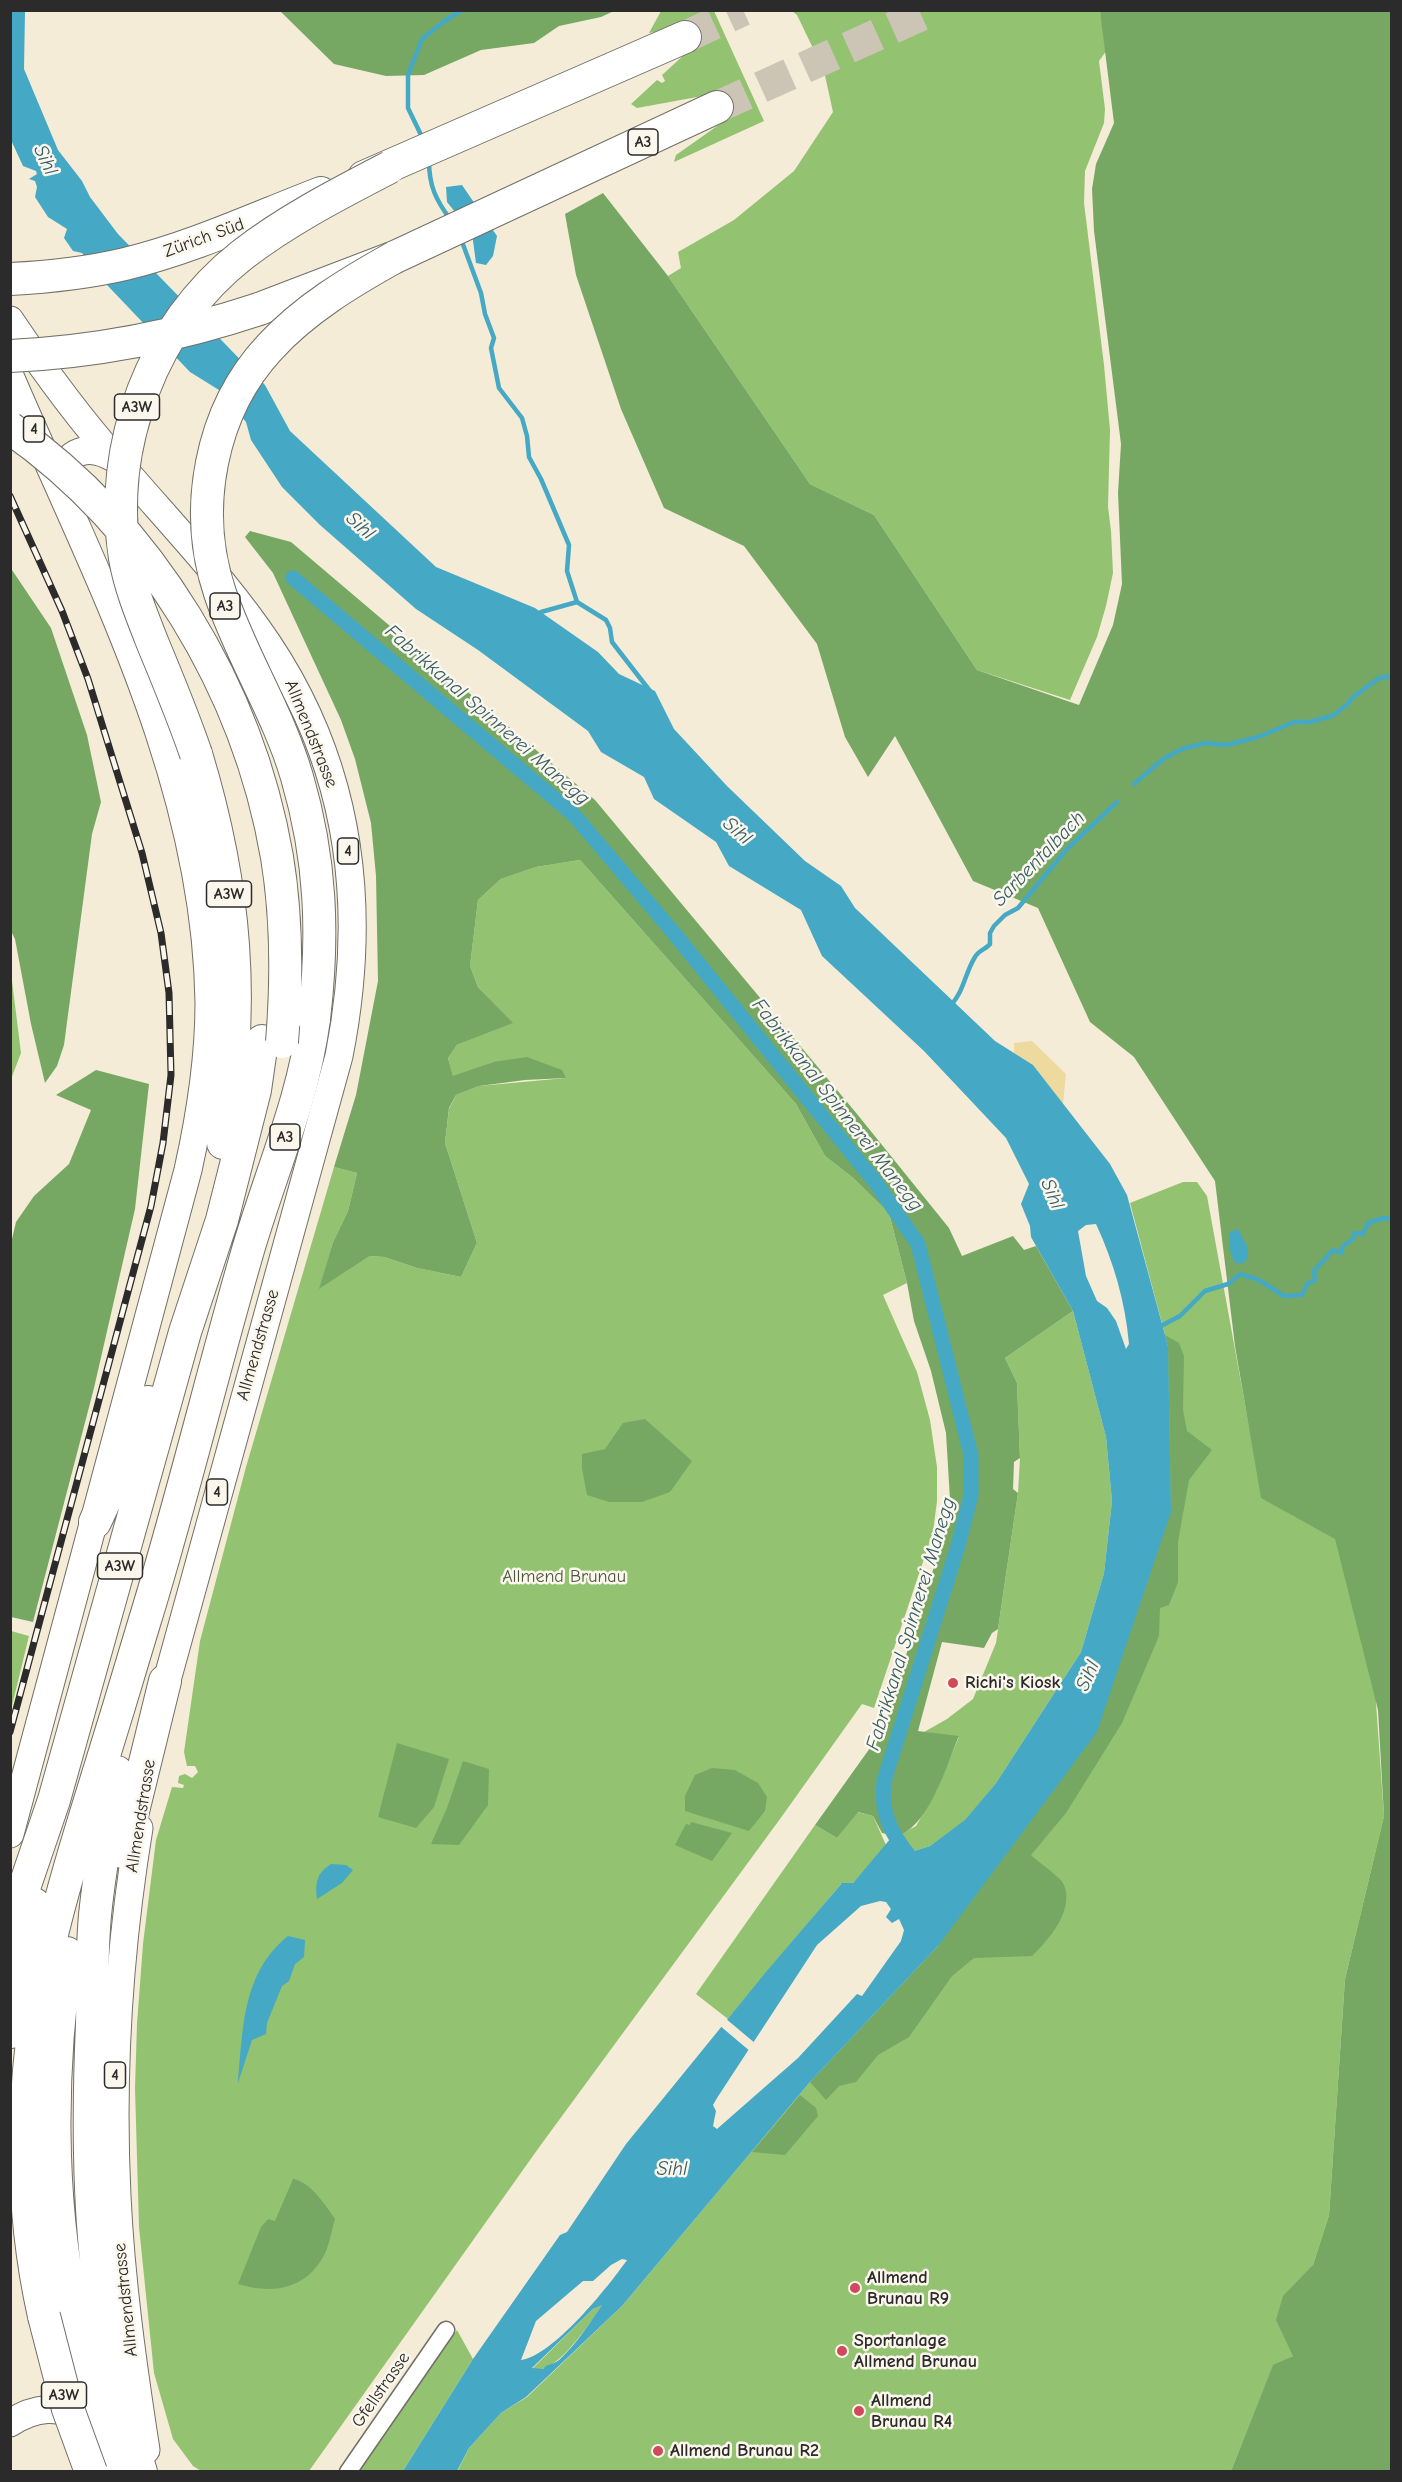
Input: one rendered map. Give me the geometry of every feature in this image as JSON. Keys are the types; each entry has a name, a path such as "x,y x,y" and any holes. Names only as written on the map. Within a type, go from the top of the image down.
{"highway":[{"path":"390,167 685,37"},
{"name":"A3","path":"10,356 60,353 117,345 201,327 267,306 395,257 717,107"},
{"name":"Zürich Süd","path":"10,279 88,272 164,253 390,167"},
{"name":"A3W","path":"260,1040 236,990 231,916 218,836 196,754 139,606 125,558 122,494 128,445 142,393 158,356 177,325 204,291 230,265 269,236 390,167"},
{"name":"A3","path":"247,1253 308,1063 319,976 321,922 310,830 297,775 284,738 231,621 216,580 208,538 208,485 224,422 238,393 261,357 314,308 363,275 395,257"},
{"name":"A3","path":"10,428 70,477 134,546 183,613 228,696 254,762 277,858 286,967 260,1040 275,1095 247,1253"},
{"name":"A3W","path":"10,453 69,504 122,561 188,659 210,705 240,786 258,866 267,965 251,1107 228,1198 185,1332 54,1800 21,1967 10,2040"},
{"name":"A3W","path":"185,1332 230,1102 260,1040"},
{"name":"A3W","path":"69,2472 43,2398 33,2318 32,2244 26,2164 27,2093 32,2041 62,1892 146,1619 247,1253"},
{"path":"95,1521 134,1438 192,1292"},
{"path":"114,2471 117,2391 100,2306 92,2235 88,2167 96,1907 108,1822 146,1619"},
{"path":"92,2021 116,1881 165,1681"},
{"path":"10,1891 35,1815 86,1688"},
{"path":"97,1778 63,1982 56,2083 56,2143 60,2218 71,2306 85,2371 114,2471"},
{"path":"10,1929 54,1800"},
{"name":"A3W","path":"10,2241 33,2318 68,2409 114,2471"}],"main road":[{"name":"Allmendstrasse","path":"10,320 50,378 115,459 193,548 244,611 268,645 298,696 324,758 334,791 349,857 354,913 351,987 339,1056 165,1681 132,1868 119,1991 115,2151 120,2242 136,2386 149,2472"},
{"name":"4","path":"10,376 58,481 119,626 176,787 189,832 199,886 208,1004 199,1111 188,1170 10,1834"},
{"path":"58,481 70,459 83,451 90,449 102,451 115,459"},
{"path":"10,2423 45,2409 63,2409 77,2417 88,2429 114,2471"}],"street":[{"name":"Gfellstrasse","path":"348,2472 446,2330"}],"green space":[{"path":"280,11 614,11 601,17 559,26 534,43 481,50 424,75 386,76 334,64"},
{"path":"661,11 714,11 764,121 674,162 676,155 730,117 732,109 730,98 719,93 637,108 631,104 657,80 662,83 665,81 662,75 696,44 692,26 649,33"},
{"path":"792,11 1100,11 1107,50 1099,61 1105,109 1104,123 1085,171 1084,203 1110,430 1108,507 1113,573 1097,637 1070,700 977,670 874,515 810,484 668,276 681,268 678,252 734,220 794,171 833,112 824,71 797,15"},
{"path":"1100,11 1391,11 1391,2471 1231,2471 1273,2365 1293,2356 1276,2320 1283,2296 1313,2265 1329,2215 1345,1979 1384,1816 1378,1710 1335,1539 1261,1498 1235,1346 1215,1181 1134,1057 1090,1022 1038,908 973,881 895,736 868,777 845,737 817,644 744,546 664,508 621,409 576,275 565,214 603,193 668,276 810,484 874,515 977,670 1079,705 1113,625 1122,584 1118,493 1121,444 1094,231 1092,189 1096,164 1114,123"},
{"path":"250,531 291,542 595,800 949,1228 962,1256 1013,1236 1024,1250 1036,1246 1073,1311 1005,1358 1017,1383 1020,1458 1014,1462 1013,1489 1018,1493 998,1629 992,1633 984,1648 942,1642 918,1731 959,1736 929,1806 911,1828 900,1835 882,1833 873,1816 858,1812 837,1838 815,1825 885,1727 917,1618 951,1516 946,1433 931,1371 914,1321 889,1213 852,1177 825,1156 796,1104 580,860 536,867 501,879 478,900 470,966 478,987 513,1023 457,1045 448,1058 453,1076 493,1062 527,1057 562,1070 566,1078 479,1086 456,1095 449,1108 445,1143 477,1243 461,1277 417,1268 384,1257 370,1256 319,1289 333,1242 348,1211 357,1173 334,1167 356,1095 378,981 376,876 371,823 355,759 341,720 273,573 245,537"},
{"path":"10,567 51,628 87,735 101,802 92,834 64,1045 57,1066 45,1083 15,939 11,931"},
{"name":"Allmend Brunau","path":"580,860 796,1104 825,1156 852,1177 889,1213 907,1283 883,1295 917,1372 930,1420 937,1467 937,1501 933,1532 874,1708 862,1704 540,2146 309,2471 201,2471 193,2466 173,2439 154,2373 139,2227 135,2088 143,1944 156,1840 172,1787 183,1788 184,1785 178,1783 179,1776 185,1774 192,1778 198,1772 195,1766 187,1766 184,1752 200,1641 246,1467 334,1167 357,1173 348,1211 333,1242 320,1288 370,1256 384,1257 417,1268 461,1277 477,1243 445,1143 449,1109 456,1095 479,1086 566,1078 493,1062 453,1077 448,1058 457,1045 512,1023 478,987 470,966 478,900 501,879 536,867"},
{"path":"10,965 21,1053 11,1079 10,1079"},
{"path":"96,1070 149,1084 135,1209 94,1388 33,1622 11,1617 11,1243 16,1222 34,1196 69,1164 91,1110 56,1095"},
{"path":"1183,1182 1197,1182 1207,1196 1255,1459 1392,1570 1376,1703 1384,1816 1345,1979 1329,2215 1313,2265 1293,2356 1273,2366 1231,2471 457,2472 469,2448 501,2413 527,2397 622,2306 810,2082 938,1946 1097,1732 1168,1346 1130,1203"},
{"path":"1073,1311 1106,1437 1112,1501 1104,1573 1081,1652 996,1783 965,1821 930,1846 911,1852 904,1847 898,1836 916,1826 936,1791 959,1737 924,1732 947,1719 973,1699 996,1643 1018,1493 1020,1458 1017,1383 1005,1358"},
{"path":"1165,1335 1179,1343 1184,1356 1183,1410 1187,1431 1212,1450 1189,1480 1178,1542 1178,1582 1169,1605 1160,1608 1159,1636 1122,1723 1066,1813 1031,1855 1063,1883 1066,1903 1059,1923 1032,1956 974,1958 952,1976 909,2037 878,2055 856,2082 839,2086 826,2100 810,2082 938,1946 1171,1512 1168,1346"},
{"path":"645,1419 692,1461 670,1492 642,1502 609,1502 587,1495 582,1454 605,1449 623,1423"},
{"path":"10,1631 29,1636 11,1710"},
{"path":"397,1743 449,1759 434,1807 416,1828 378,1817"},
{"path":"463,1761 489,1769 488,1805 459,1845 431,1844 447,1808"},
{"path":"712,1768 735,1770 758,1783 767,1797 765,1811 749,1831 685,1811 685,1796 695,1775"},
{"path":"857,1812 873,1816 886,1845 853,1883 841,1884 728,2019 696,1994 815,1825 837,1838"},
{"path":"691,1822 732,1833 712,1861 675,1845 686,1824 690,1825"},
{"path":"800,2095 816,2108 818,2116 785,2155 752,2152"},
{"path":"293,2179 312,2189 335,2219 326,2251 310,2274 289,2286 265,2289 238,2284 261,2227 268,2219 275,2221"},
{"path":"603,2304 582,2334 562,2356 552,2365 532,2369 593,2309"},
{"path":"457,2330 473,2359 403,2471 355,2472"}],"sand":[{"path":"1032,1041 1066,1074 1063,1104 1033,1065 1014,1053 1014,1043"}],"water":[{"name":"Sihl","path":"11,11 25,11 24,69 58,150 118,234 265,385 290,431 436,567 535,608 598,652 619,674 655,691 674,729 727,786 805,861 841,886 855,908 995,1041 1033,1065 1110,1164 1127,1195 1168,1346 1171,1512 1097,1732 938,1946 810,2082 622,2306 526,2397 501,2413 469,2448 457,2471 403,2471 473,2359 560,2235 567,2232 626,2144 766,1972 842,1883 853,1883 891,1838 911,1852 930,1846 965,1820 996,1783 1081,1652 1104,1573 1112,1501 1106,1437 1073,1311 1031,1237 1030,1226 1021,1204 1029,1184 1006,1138 924,1051 822,956 801,910 729,866 716,842 654,799 644,777 601,752 588,731 478,650 416,609 320,525 282,487 251,440 246,422 219,390 190,372 108,286 82,253 73,251 64,238 67,229 48,217 35,197 37,187 35,181 29,179 37,174 36,171 23,166 11,140","holes":["1096,1224 1113,1268 1122,1297 1127,1328 1129,1344 1126,1349 1116,1321 1107,1308 1097,1301 1086,1276 1078,1231 1086,1225","880,1901 886,1902 891,1909 886,1917 892,1923 899,1919 904,1930 901,1941 862,1996 857,1994 798,2058 717,2129 713,2126 716,2111 713,2105 717,2098 817,1945 861,1906","622,2259 627,2260 594,2302 564,2334 534,2356 521,2360 536,2321 583,2281 593,2281 611,2265","602,2305 582,2334 557,2362 543,2369 532,2368 593,2309"]},
{"path":"462,185 497,236 493,256 486,265 476,263 472,233 447,202 446,187"},
{"path":"1238,1229 1248,1248 1248,1258 1242,1264 1234,1262 1229,1247 1230,1232"},
{"path":"331,1864 346,1865 353,1870 342,1883 317,1899 318,1878"},
{"path":"288,1936 305,1940 304,1957 295,1964 289,1981 282,1986 267,2023 266,2034 252,2040 238,2083 241,2042 253,1985 261,1967"}],"pier":[{"path":"725,2018 756,2044 751,2052 719,2025"}],"waterway":[{"path":"423,139 408,108 408,75 422,39 462,10"},
{"path":"466,10 475,10"},
{"path":"429,161 434,192 450,219"},
{"path":"461,239 481,293 485,314 494,338 491,348 499,388 522,418 529,457 541,479 569,545 567,571 577,602 541,612 541,617"},
{"name":"Fabrikkanal Spinnerei Manegg","path":"293,578 574,815 673,932 876,1183 918,1244 971,1455 971,1495 958,1546 884,1781 883,1793 888,1822 911,1858"},
{"path":"577,602 606,620 612,642 650,691"},
{"name":"Sarbentalbach","path":"1134,784 1163,759 1182,749 1206,743 1227,745 1261,736 1294,722 1310,722 1332,716 1379,678 1392,676"},
{"name":"Sarbentalbach","path":"951,1005 959,994 975,957 990,944 990,933 994,926 1005,915 1018,908 1067,849 1117,802"},
{"path":"1157,1328 1180,1316 1205,1291 1228,1284 1240,1274 1259,1280 1284,1296 1302,1295 1307,1284 1315,1280 1314,1271 1333,1250 1341,1253 1343,1246 1353,1239 1354,1233 1363,1234 1368,1223 1383,1218 1392,1219"}],"tunnel":[{"path":"685,37 743,10"},
{"path":"717,107 932,10"}],"railway":[{"path":"10,496 62,611 88,679 142,853 161,933 169,993 171,1075 163,1143 151,1206 10,1732"}],"place":[{"name":"Richi's Kiosk","path":"953,1683"},
{"name":"Allmend Brunau R9","path":"855,2288"},
{"name":"Sportanlage Allmend Brunau","path":"842,2351"},
{"name":"Allmend Brunau R4","path":"859,2411"},
{"name":"Allmend Brunau R2","path":"658,2451"}]}
